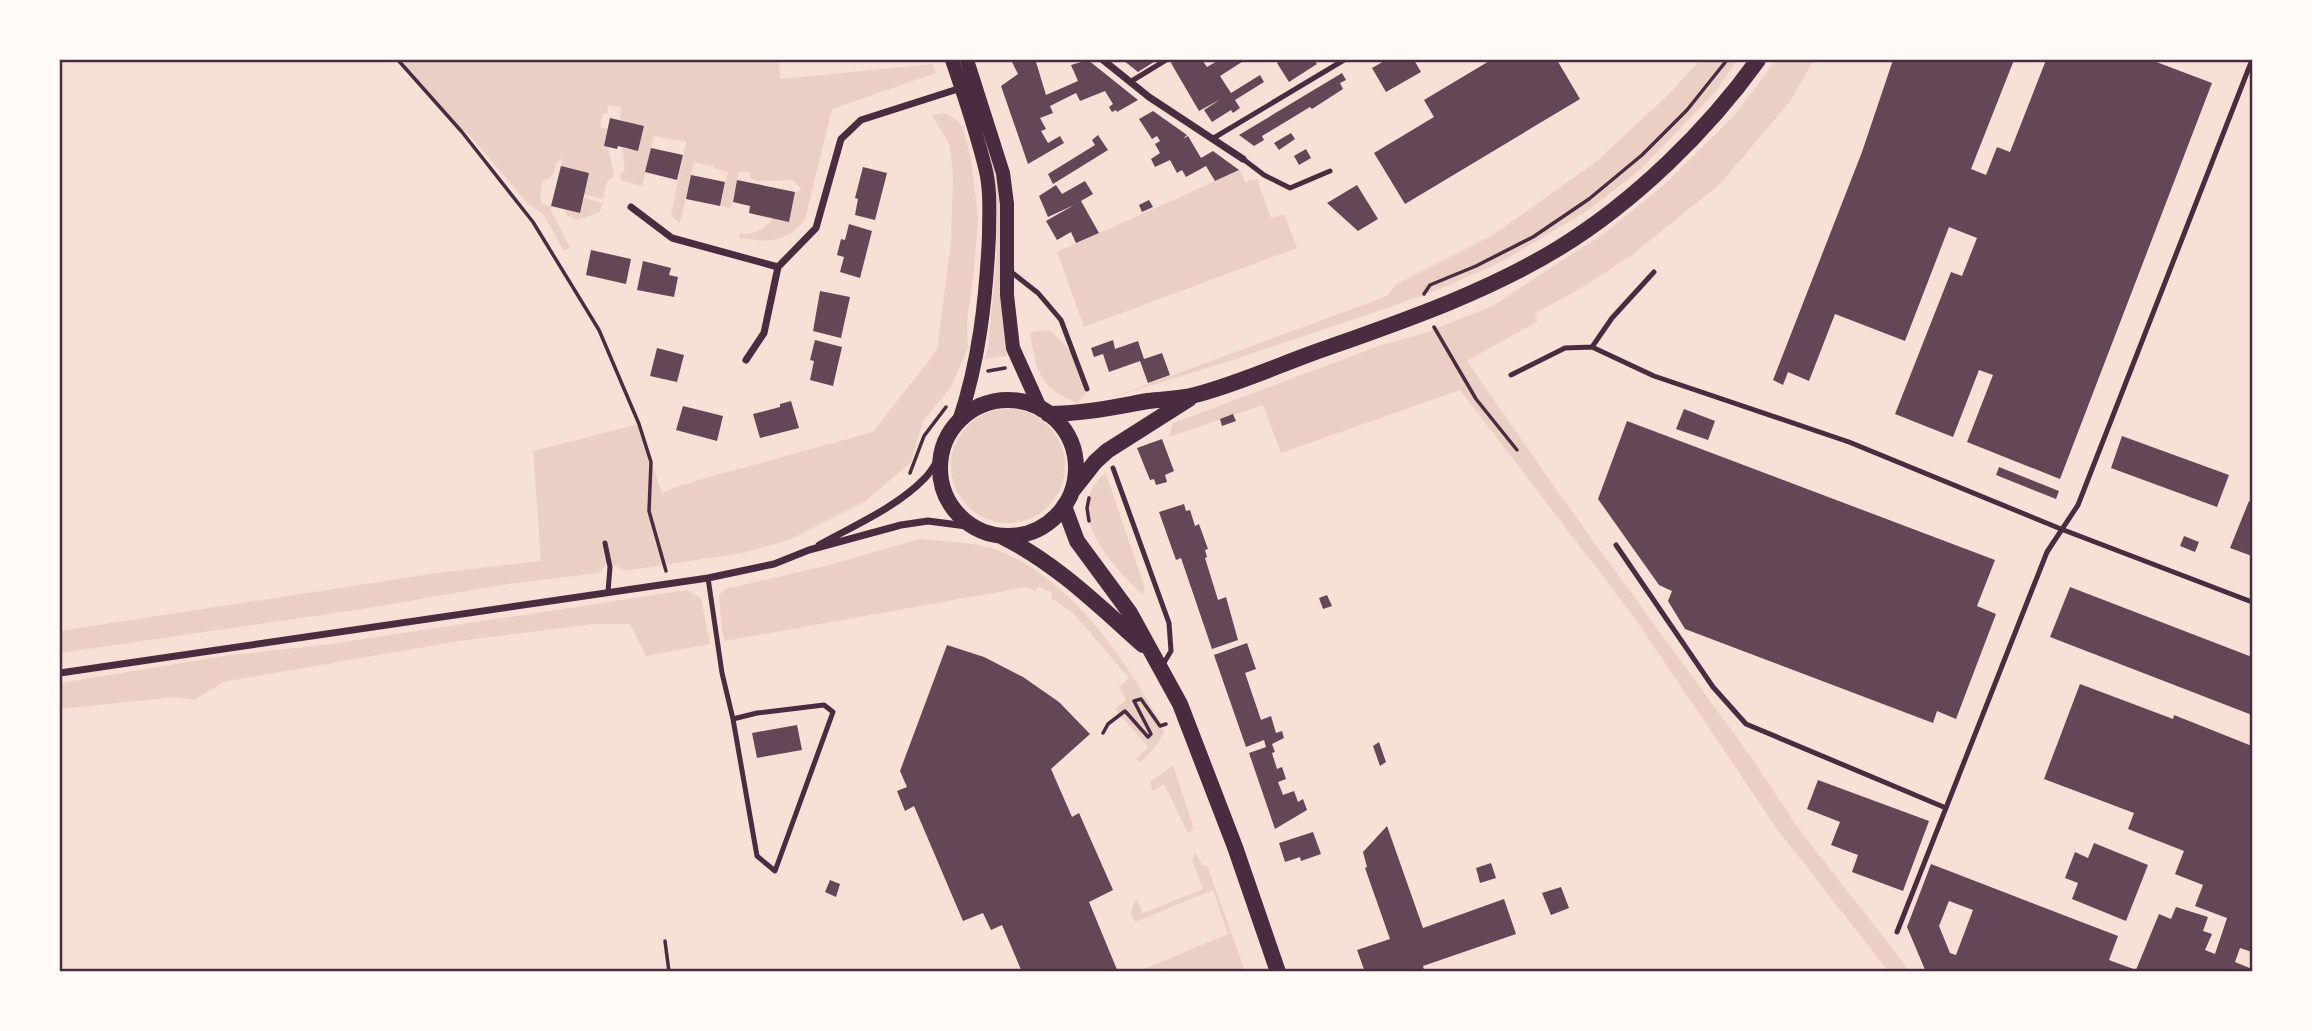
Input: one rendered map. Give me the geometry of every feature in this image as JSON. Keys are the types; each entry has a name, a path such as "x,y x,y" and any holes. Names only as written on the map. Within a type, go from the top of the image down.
{"main road":[{"path":"952,60 985,168 989,200 988,266 974,370 959,421"},
{"path":"967,60 1003,173 1007,204 1007,295 1013,348 1045,412 1065,434 1075,459 1075,477 1067,500 1077,541 1130,613 1181,704 1278,971"},
{"path":"1151,652 1091,597 1046,562 1001,536 974,527 963,519 946,496 941,483 941,455 950,432 959,421 980,406 992,402 1017,401 1045,412 1087,413 1194,395 1475,292 1559,248 1644,183 1688,142 1737,89 1758,60"},
{"path":"1001,536 1025,534 1047,524 1095,462 1107,451 1194,395"}],"street":[{"path":"1103,60 1130,82 1243,159"},
{"path":"746,360 764,333 778,267 816,228 841,139 861,120 961,88"},
{"path":"631,207 673,238 778,267"},
{"path":"809,550 883,509 914,487 927,476 941,455"},
{"path":"60,673 708,578 774,564 809,550 901,525 928,521 974,527"}],"lane":[{"path":"1130,82 1166,60"},
{"path":"1212,139 1344,60"},
{"path":"1897,932 2047,552 2078,505 2252,60"},
{"path":"1243,159 1264,175 1290,188 1329,171"},
{"path":"1008,270 1038,293 1061,320 1087,389"},
{"path":"1592,347 1612,318 1654,272"},
{"path":"1511,375 1565,348 1592,347 1654,376 1849,442 2061,529 2252,602"},
{"path":"1113,468 1168,623 1171,651 1161,668"},
{"path":"605,543 610,567 608,592"},
{"path":"1616,545 1713,687 1746,724 1946,808"},
{"path":"708,578 722,673 733,719 757,856 775,871 833,712 824,705 757,713 733,719"}],"path":[{"path":"398,60 462,132 533,222 599,330 639,424 651,462 649,511 666,571"},
{"path":"1517,450 1476,399 1441,342 1421,298 1430,285 1476,266 1533,237 1589,199 1687,110 1727,60"},
{"path":"974,370 984,372 1020,366"},
{"path":"909,475 924,436 950,401"},
{"path":"655,573 674,570"},
{"path":"1103,733 1108,724 1125,710 1147,737 1151,734 1134,701 1141,699 1160,726 1166,723"},
{"path":"666,941 669,971"}],"shaded area":[{"path":"398,60 779,60 780,79 933,64 936,73 832,109 806,216 793,232 768,240 739,238 740,233 751,233 767,225 801,189 793,180 758,181 750,178 751,173 739,171 731,209 720,206 728,172 694,162 680,223 671,216 686,142 654,136 642,186 621,180 620,174 625,170 622,148 638,151 644,127 620,120 621,107 608,105 607,114 603,113 600,127 608,129 604,146 608,147 614,176 607,182 603,199 584,194 589,173 561,166 563,158 556,163 554,174 542,183 540,200 551,206 551,211 570,247 564,251 543,214 527,203 466,131 462,132"},
{"path":"958,60 962,60 985,126 1000,194 1007,356 984,359 988,349 997,253 995,194"},
{"path":"1700,60 1737,60 1717,90 1640,170 1590,209 1501,262 1393,306 1113,397 1387,296 1396,285 1493,235 1597,161 1669,94"},
{"path":"1776,60 1814,60 1789,103 1720,184 1633,254 1588,284 1534,314 1538,321 1467,361 1562,498 1751,757 1798,828 1910,971 1888,971 1777,829 1634,617 1460,390 1281,453 1263,405 1169,437 1173,423 1381,345 1425,333 1494,305 1606,232 1664,185 1734,116"},
{"path":"943,113 954,118 963,127 972,165 978,219 967,321 968,348 951,387 923,421 911,462 866,501 789,540 743,553 623,571 606,564 600,573 508,584 356,610 60,653 60,631 437,573 541,561 533,451 639,424 662,494 709,477 873,432 937,350 951,242 953,176 950,146 932,115"},
{"path":"1240,170 1245,182 1257,179 1271,218 1284,214 1297,248 1084,327 1057,252"},
{"path":"584,198 602,203 600,212 577,220 567,215 564,209 580,213"},
{"path":"1050,330 1074,355 1087,389 1077,403 1047,384 1037,367 1030,332"},
{"path":"1008,409 1030,413 1049,425 1061,444 1065,466 1061,488 1049,507 1030,519 1008,523 986,519 967,507 955,488 951,466 955,444 967,425 986,413"},
{"path":"1106,473 1145,589 1143,595 1106,554 1089,520 1088,503 1093,487"},
{"path":"919,539 967,543 994,549 1047,578 1092,622 1130,673 1162,725 1164,732 1156,746 1140,763 1136,759 1148,747 1115,709 1126,700 1119,687 1129,678 1073,613 1051,598 1052,593 1038,586 1035,591 1027,587 725,641 719,595 726,589 833,564"},
{"path":"687,590 701,598 710,644 646,656 630,624 593,624 459,641 223,682 195,700 176,697 60,709 60,683 230,655 331,644"},
{"path":"1173,765 1194,829 1188,833 1164,784 1153,791 1150,782"},
{"path":"1195,852 1203,866 1207,865 1245,971 1139,971 1228,934 1213,890 1135,922 1131,914 1137,900 1143,913 1203,889 1192,860"}],"building":[{"path":"1011,60 1039,60 1036,62 1046,95 1078,81 1071,65 1088,60 1138,100 1112,112 1109,107 1113,104 1105,91 1080,101 1076,93 1050,106 1053,113 1040,118 1046,129 1041,131 1048,143 1060,136 1064,143 1028,164 1001,86 1018,74"},
{"path":"1123,60 1157,60 1138,72"},
{"path":"1176,60 1202,60 1207,67 1219,60 1245,60 1220,76 1231,93 1260,75 1264,82 1235,100 1240,108 1233,113 1231,110 1212,122 1204,110 1221,99 1199,111 1171,63"},
{"path":"1282,60 1314,60 1317,64 1289,82 1277,63"},
{"path":"1386,60 1414,60 1421,72 1386,92 1372,68"},
{"path":"1491,60 1557,60 1580,99 1405,204 1374,153 1434,117 1424,100"},
{"path":"1893,60 2014,60 1971,169 1986,175 1997,147 2010,152 2046,60 2151,60 2212,83 2060,479 1967,442 1993,375 1979,370 1953,437 1895,414 1951,272 1962,276 1977,238 1949,227 1905,341 1835,314 1809,381 1788,372 1783,385 1773,380 1862,152"},
{"path":"1342,73 1346,80 1340,83 1343,89 1262,136 1264,140 1254,146 1239,135"},
{"path":"1153,111 1187,135 1183,139 1188,136 1201,158 1213,151 1239,170 1215,181 1206,166 1186,177 1182,170 1177,173 1170,160 1155,167 1151,159 1160,153 1155,144 1160,141 1157,136 1152,139 1139,119"},
{"path":"610,118 644,126 638,151 604,146"},
{"path":"1291,133 1295,139 1279,150 1274,143"},
{"path":"1098,135 1108,150 1053,184 1048,174 1095,145 1092,140"},
{"path":"651,148 683,155 677,180 645,172"},
{"path":"1306,149 1311,158 1299,165 1294,156"},
{"path":"561,166 589,173 580,213 551,206"},
{"path":"863,167 887,173 875,220 855,215 858,199 855,198"},
{"path":"691,175 725,182 720,206 686,199"},
{"path":"737,180 795,192 789,222 749,213 750,206 733,202"},
{"path":"1085,181 1093,194 1081,201 1099,233 1076,243 1071,232 1057,240 1046,221 1074,205 1048,217 1039,196 1056,185 1062,194"},
{"path":"1357,185 1378,219 1358,231 1327,203"},
{"path":"1149,200 1153,207 1142,212 1139,205"},
{"path":"849,224 872,231 860,278 840,272 844,257 837,255"},
{"path":"591,250 631,259 626,284 586,275"},
{"path":"643,261 671,268 669,275 678,277 674,297 637,290"},
{"path":"820,291 850,297 841,338 813,331"},
{"path":"815,340 842,347 833,386 810,380 814,361 810,360"},
{"path":"1113,340 1115,349 1138,341 1144,359 1162,353 1170,375 1148,383 1140,361 1109,372 1103,354 1094,357 1091,348"},
{"path":"657,348 684,355 677,382 650,376"},
{"path":"791,401 799,428 760,438 753,414 780,407 780,404"},
{"path":"683,406 723,416 717,441 676,430"},
{"path":"1684,409 1715,421 1708,440 1676,429"},
{"path":"1233,414 1236,421 1222,426 1220,419"},
{"path":"1627,421 1995,560 1977,606 1996,614 1956,719 1937,711 1933,723 1685,629 1668,601 1672,591 1659,585 1598,499"},
{"path":"2122,436 2229,475 2217,507 2111,468"},
{"path":"1162,439 1174,471 1165,475 1167,482 1156,485 1154,479 1150,480 1137,448"},
{"path":"1999,467 2059,491 2056,499 1996,475"},
{"path":"2249,501 2252,502 2252,556 2230,548"},
{"path":"1184,504 1186,511 1190,510 1195,526 1199,524 1208,549 1205,550 1205,558 1218,600 1226,597 1238,640 1212,649 1181,558 1176,560 1159,512"},
{"path":"2184,536 2199,542 2195,552 2180,546"},
{"path":"2070,587 2252,657 2252,715 2050,637"},
{"path":"1327,595 1332,606 1323,609 1319,598"},
{"path":"1247,643 1256,669 1245,673 1261,720 1271,716 1276,733 1282,731 1284,738 1272,744 1277,769 1282,767 1286,779 1278,782 1283,795 1294,791 1298,802 1303,799 1307,810 1275,829 1249,753 1266,747 1264,740 1246,747 1214,655"},
{"path":"947,645 984,657 1023,677 1059,702 1090,734 1051,769 1072,817 1079,813 1113,890 1089,902 1118,972 1022,972 1002,925 991,930 983,913 963,921 914,806 905,811 897,791 907,787 900,771"},
{"path":"2080,684 2173,719 2174,715 2252,746 2252,952 2240,948 2235,962 2252,969 2252,972 1926,972 1907,927 1931,864 2118,936 2109,960 2136,970 2159,914 2171,919 2176,907 2208,917 2203,931 2212,934 2205,950 2215,954 2227,918 2195,906 2203,885 2175,874 2184,851 2128,829 2134,813 2044,779","holes":["1949,901 1973,910 1956,955 1950,953 1939,926"]},
{"path":"797,725 802,750 757,758 752,733"},
{"path":"1379,742 1386,762 1380,766 1373,746"},
{"path":"1818,780 1929,821 1903,891 1852,872 1858,855 1831,845 1840,822 1807,809"},
{"path":"1387,826 1423,928 1504,899 1516,934 1423,966 1424,970 1421,972 1365,972 1357,950 1390,939 1365,868 1367,867 1363,852"},
{"path":"1313,832 1321,854 1301,861 1300,857 1285,862 1279,843"},
{"path":"2094,843 2148,865 2126,921 2072,899 2078,883 2065,878 2075,852 2088,858"},
{"path":"1491,863 1496,878 1480,883 1476,868"},
{"path":"830,880 840,884 836,897 825,892"},
{"path":"1561,887 1569,908 1551,915 1542,893"}]}
